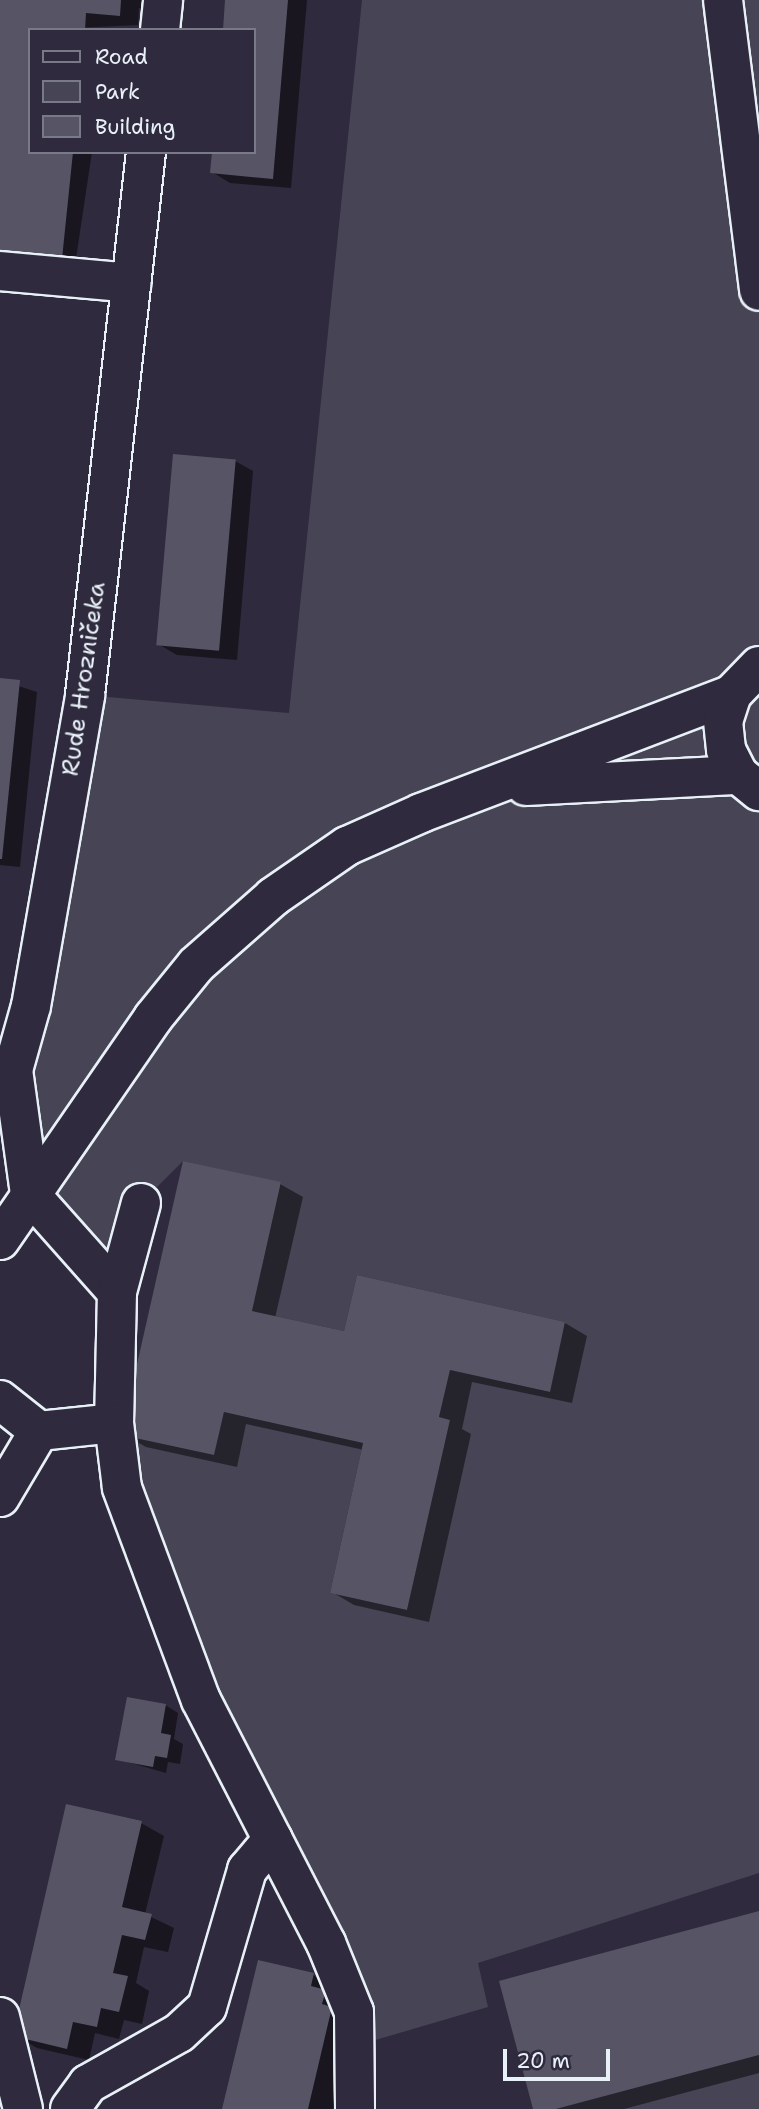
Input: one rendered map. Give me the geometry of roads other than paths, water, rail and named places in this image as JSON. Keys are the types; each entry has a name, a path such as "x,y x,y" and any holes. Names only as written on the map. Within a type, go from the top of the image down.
{"street":[{"path":"160,28 163,0"},
{"path":"723,0 759,291"},
{"name":"Rude Hrozničeka","path":"30,1194 7,1063 31,1006 85,695 146,154"},
{"path":"0,271 131,283"},
{"path":"0,1240 153,1018 232,929 348,846 732,694 759,666"},
{"path":"732,694 723,721 726,750 749,783"},
{"path":"499,787 749,783"},
{"path":"30,1194 117,1292"},
{"path":"141,1203 117,1292 114,1423 122,1488 165,1614 354,2012 355,2109"},
{"path":"0,1400 39,1431 114,1423"},
{"path":"0,1497 39,1431"},
{"path":"70,2109 88,2084 179,2033 207,2007 247,1870 273,1839"},
{"path":"0,2017 23,2109"}]}
